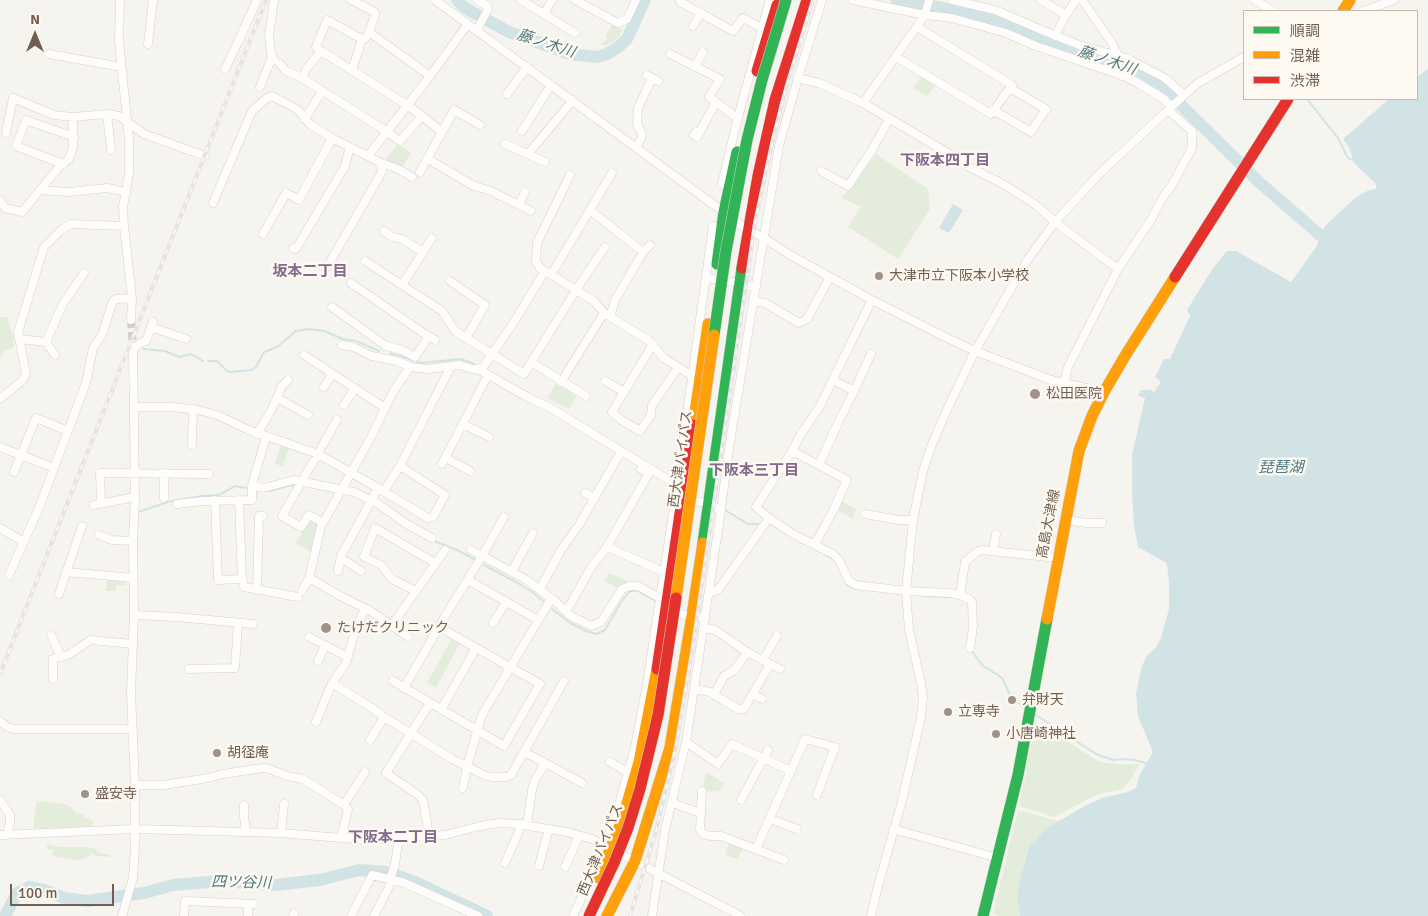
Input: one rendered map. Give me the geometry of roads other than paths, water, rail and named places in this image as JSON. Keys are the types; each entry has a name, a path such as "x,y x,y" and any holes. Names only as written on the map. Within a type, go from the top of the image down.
{"main road":[{"path":"581,916 595,878 611,850 619,816 639,762 653,692 662,612 706,304 715,244 724,212 731,152 751,71 768,32 779,0"},
{"name":"西大津バイパス","path":"589,916 628,828 640,790 656,724 671,636 736,194 760,89 786,0"},
{"name":"西大津バイパス","path":"600,916 624,866 637,831 668,716 746,197 772,83 797,0"},
{"path":"607,916 635,861 670,748 692,616 748,230 775,100 807,0"},
{"name":"高島大津線","path":"983,916 1018,775 1079,451 1092,416 1125,356 1287,100"}],"street":[{"path":"120,0 119,41 129,140 129,173 124,207 124,226 132,298 131,320"},
{"path":"148,44 153,0"},
{"path":"225,69 257,0"},
{"path":"274,0 269,36 275,60 286,71 302,78 400,141 422,116"},
{"path":"351,0 375,12 376,15 366,38 362,39 352,70"},
{"path":"434,0 748,230 790,255 872,300 975,350 1064,384 1104,392"},
{"path":"477,0 487,6 488,9 477,30"},
{"path":"521,0 576,32"},
{"path":"544,14 552,0"},
{"path":"575,0 618,23 627,19 636,0"},
{"path":"680,0 680,2 734,31 743,18 762,28"},
{"path":"751,71 770,0"},
{"path":"652,916 665,830 686,742 730,442 780,146 798,78 822,0"},
{"path":"853,0 970,22 1006,33 1060,56 1122,76 1153,91 1164,99 1192,131 1192,148 1151,220 1118,269 1068,367 1064,384"},
{"path":"862,103 917,27 926,13 929,0"},
{"path":"952,0 995,10 1079,45 1128,58 1165,78 1183,96"},
{"path":"1041,0 1066,15"},
{"path":"1055,36 1076,0"},
{"path":"1082,0 1112,43 1118,55"},
{"path":"1255,0 1271,10"},
{"path":"1366,10 1394,0"},
{"path":"693,26 701,13"},
{"path":"362,39 327,20 316,47 407,105 442,132"},
{"path":"368,156 468,24"},
{"path":"896,57 991,114 1012,85 917,27"},
{"path":"369,32 430,76"},
{"path":"302,78 320,51"},
{"path":"695,67 703,52"},
{"path":"49,54 121,67"},
{"path":"670,54 720,79 709,97 737,118"},
{"path":"1122,76 1128,58"},
{"path":"871,916 906,782 923,705 921,683 909,630 906,591 913,520 923,471 931,447 975,350 1028,259 1055,222 1100,173 1183,96 1198,83 1243,58"},
{"path":"260,88 275,60"},
{"path":"507,94 528,67"},
{"path":"636,147 642,134 637,124 638,108 653,78"},
{"path":"798,78 819,83 862,103 969,167 1003,184 1036,205 1055,222 1118,269"},
{"path":"522,131 551,85"},
{"path":"993,110 1032,132 1046,109 1010,88"},
{"path":"722,184 731,152 737,118 746,89"},
{"path":"305,119 322,91"},
{"path":"213,204 252,111 272,96 295,108 311,125 332,138 412,177"},
{"path":"6,133 13,98 54,115 73,117 107,114 119,116 144,134 206,156"},
{"path":"528,154 572,100"},
{"path":"696,132 694,135 697,137 716,102"},
{"path":"420,172 454,110 480,126"},
{"path":"107,114 111,150"},
{"path":"0,200 5,208 22,212 59,167 69,159 74,137 73,117"},
{"path":"821,171 848,186 872,150 889,119"},
{"path":"63,164 16,146 26,120 74,137"},
{"path":"263,234 286,193 299,200 332,138"},
{"path":"505,144 545,162"},
{"path":"294,250 345,166 350,147"},
{"path":"428,159 474,186 531,211"},
{"path":"326,269 380,177 382,171 381,163"},
{"path":"342,346 353,347 363,353 396,361 410,368 460,365 478,369 484,366 590,210 612,173"},
{"path":"570,175 537,243 536,262 540,268 594,301 607,314 653,344 664,358 692,376"},
{"path":"40,190 69,192 107,188 126,192"},
{"path":"519,205 525,192"},
{"path":"590,210 642,252"},
{"path":"0,399 22,381 26,374 18,332 44,247 61,230 71,224 124,226"},
{"path":"713,226 715,244"},
{"path":"384,231 423,252"},
{"path":"402,286 432,238"},
{"path":"561,382 607,314 642,252 650,245"},
{"path":"365,261 442,311 455,331 524,374 605,247"},
{"path":"46,342 63,304 84,273"},
{"path":"754,301 765,303 799,324 807,318 830,277"},
{"path":"710,278 756,287"},
{"path":"450,281 485,305 466,338"},
{"path":"332,308 386,346 415,356 432,338 351,283"},
{"path":"9,575 39,508 86,383 93,348 102,335 113,301 116,299 132,298"},
{"path":"872,300 820,406 756,507 793,534 834,554 849,581 856,585 906,591 949,593 970,598 974,609 970,648"},
{"path":"608,837 619,816 635,748 662,612 660,598 679,500 677,485 692,376 706,304"},
{"path":"122,916 133,878 135,830 131,692 135,497 133,348 146,341 152,324 186,339"},
{"path":"20,339 46,342 55,355"},
{"path":"653,344 612,412 621,420 640,431 651,415 652,405 678,368"},
{"path":"383,359 386,346"},
{"path":"819,466 872,354"},
{"path":"304,355 385,408"},
{"path":"531,362 586,396"},
{"path":"338,571 341,556 371,500 400,466 451,366"},
{"path":"239,500 244,588 300,594 309,578 322,522 370,439 394,390 410,368"},
{"path":"478,369 487,378 513,394"},
{"path":"324,387 332,374"},
{"path":"487,378 549,407 677,485"},
{"path":"470,470 444,461 487,378"},
{"path":"258,434 282,386 288,380"},
{"path":"833,380 854,391"},
{"path":"605,381 624,392"},
{"path":"344,405 355,388"},
{"path":"276,398 308,415"},
{"path":"134,407 174,407 193,409 217,415 258,434 318,454 428,518 433,517 445,495 400,466"},
{"path":"192,444 193,409"},
{"path":"14,472 36,418 68,431"},
{"path":"322,522 309,515 301,527 282,516 337,420"},
{"path":"463,424 489,437"},
{"path":"177,504 215,500 252,500 252,485 266,437"},
{"path":"0,447 54,468"},
{"path":"566,612 592,566 607,547 649,473 610,450"},
{"path":"792,452 847,480 815,544"},
{"path":"540,589 561,550 579,525 619,455"},
{"path":"135,497 97,502 100,473 208,474"},
{"path":"164,473 164,498"},
{"path":"252,485 264,488 294,480 354,492 371,500 405,523 432,538"},
{"path":"585,493 594,498"},
{"path":"215,500 218,580 242,579"},
{"path":"679,500 708,503 721,511"},
{"path":"865,514 899,520 913,520"},
{"path":"257,590 259,516 263,516"},
{"path":"404,688 504,517"},
{"path":"709,593 718,590 769,518"},
{"path":"1065,520 1102,523"},
{"path":"59,594 82,526"},
{"path":"0,528 24,542"},
{"path":"415,591 392,579 381,565 364,557 375,528 435,563"},
{"path":"512,571 533,534"},
{"path":"993,551 996,534"},
{"path":"99,535 112,540 133,541"},
{"path":"607,547 664,572"},
{"path":"392,625 445,550"},
{"path":"471,550 512,571 540,589 569,615 591,626 601,622 622,589 638,586 660,598"},
{"path":"960,595 965,562 981,550 1058,558"},
{"path":"340,561 346,561 361,571 361,563"},
{"path":"66,572 133,578"},
{"path":"309,578 392,625 408,637"},
{"path":"468,580 538,620"},
{"path":"463,788 467,766 482,714 551,599"},
{"path":"493,623 506,602"},
{"path":"316,722 332,683 346,663 356,627 365,609"},
{"path":"662,612 705,618"},
{"path":"134,615 253,624"},
{"path":"189,669 235,668 238,623"},
{"path":"393,682 504,746 540,684 439,627"},
{"path":"704,628 715,630 747,652 780,669"},
{"path":"50,635 61,657"},
{"path":"694,689 710,692 738,709 744,709 753,694 777,636"},
{"path":"309,637 348,657"},
{"path":"53,680 53,659 75,651 91,640 133,644"},
{"path":"318,661 326,646"},
{"path":"441,710 476,648"},
{"path":"714,695 724,676 735,670 747,652"},
{"path":"332,683 411,734 467,766 486,776 507,777 512,775 564,680"},
{"path":"753,694 762,699"},
{"path":"429,836 423,800 418,794 386,773 430,703"},
{"path":"370,740 384,717"},
{"path":"0,721 7,727 14,729 133,728"},
{"path":"756,849 805,739 835,748 817,795"},
{"path":"686,742 718,764 732,744 791,771"},
{"path":"741,800 768,750"},
{"path":"524,752 573,775 582,783"},
{"path":"610,762 628,772"},
{"path":"505,863 524,825 534,782 545,763"},
{"path":"134,785 164,785 265,768 287,776 303,779 348,809 341,838"},
{"path":"344,806 365,772"},
{"path":"702,791 700,829 703,834 721,836 784,860"},
{"path":"0,802 10,815 10,822 3,835"},
{"path":"672,802 700,813"},
{"path":"281,833 284,804"},
{"path":"244,805 246,832"},
{"path":"770,819 797,829"},
{"path":"3,835 135,830 281,833 366,840 445,835 499,823 524,825 550,829 592,840 742,916"},
{"path":"893,828 998,858"},
{"path":"539,866 550,829"},
{"path":"565,867 579,836"},
{"path":"374,916 389,887 399,838"},
{"path":"573,916 595,878 601,857"},
{"path":"351,916 372,875 391,876 478,916"},
{"path":"184,916 185,900 251,904 248,916"}],"water":[{"name":"琵琶湖","path":"1428,69 1428,916 1020,916 1017,898 1029,846 1050,826 1085,806 1102,798 1128,792 1136,788 1139,776 1153,752 1138,716 1136,693 1146,657 1157,646 1161,638 1169,609 1169,585 1167,563 1138,547 1134,524 1132,455 1145,398 1138,396 1141,390 1151,390 1154,392 1161,382 1155,377 1164,359 1170,359 1190,316 1187,310 1213,268 1227,251 1236,251 1291,282 1317,246 1326,225 1355,198 1369,190 1376,189 1376,184 1354,163 1349,147 1343,139 1388,100 1418,100 1418,76"},
{"path":"953,204 963,210 949,233 939,228"}],"waterway":[{"name":"藤ノ木川","path":"457,0 465,8 509,32 570,54 597,57 607,54 627,39 645,0"},
{"name":"藤ノ木川","path":"897,0 971,13 1096,57 1129,65 1166,88 1260,183 1320,235 1336,241"},
{"path":"1308,100 1338,138 1348,158 1353,160"},
{"path":"208,361 217,361 227,371 231,372 252,370 256,367 264,352 277,347 296,331 308,329 324,331 343,339 356,341 379,351"},
{"path":"143,349 165,351 179,357 191,354 203,361"},
{"path":"390,353 422,363 461,359 474,364"},
{"path":"552,405 590,428"},
{"path":"257,491 269,491 296,485"},
{"path":"138,512 168,502 219,495 235,486 246,488"},
{"path":"725,510 748,524 758,524"},
{"path":"432,540 474,559"},
{"path":"825,554 834,560"},
{"path":"484,565 531,591 543,601"},
{"path":"847,583 847,585 855,588"},
{"path":"552,609 570,623 596,634 605,630 629,592 636,590 654,600"},
{"path":"925,596 950,597"},
{"path":"970,649 983,666 1002,678 1010,695 1015,701 1025,707"},
{"path":"1036,715 1096,754 1113,760 1135,760 1148,764"},
{"name":"四ツ谷川","path":"5,916 17,893 29,887 45,890 64,898 87,901 144,893 173,885 221,881 274,885 320,880 359,870 386,872 415,882 487,916"}],"tunnel":[{"path":"131,320 133,347"}],"railway":[{"path":"0,674 266,0"},
{"path":"630,916 656,831 676,747 692,652 755,223 787,85 813,0"}],"place":[{"name":"大津市立下阪本小学校","path":"879,276"},
{"name":"松田医院","path":"1035,394"},
{"name":"たけだクリニック","path":"326,628"},
{"name":"弁財天","path":"1012,700"},
{"name":"立専寺","path":"948,712"},
{"name":"小唐崎神社","path":"996,734"},
{"name":"胡径庵","path":"217,753"},
{"name":"盛安寺","path":"85,794"}],"district":[{"name":"下阪本四丁目","path":"945,161"},
{"name":"坂本二丁目","path":"310,272"},
{"name":"下阪本三丁目","path":"754,471"},
{"name":"下阪本二丁目","path":"393,838"}]}
